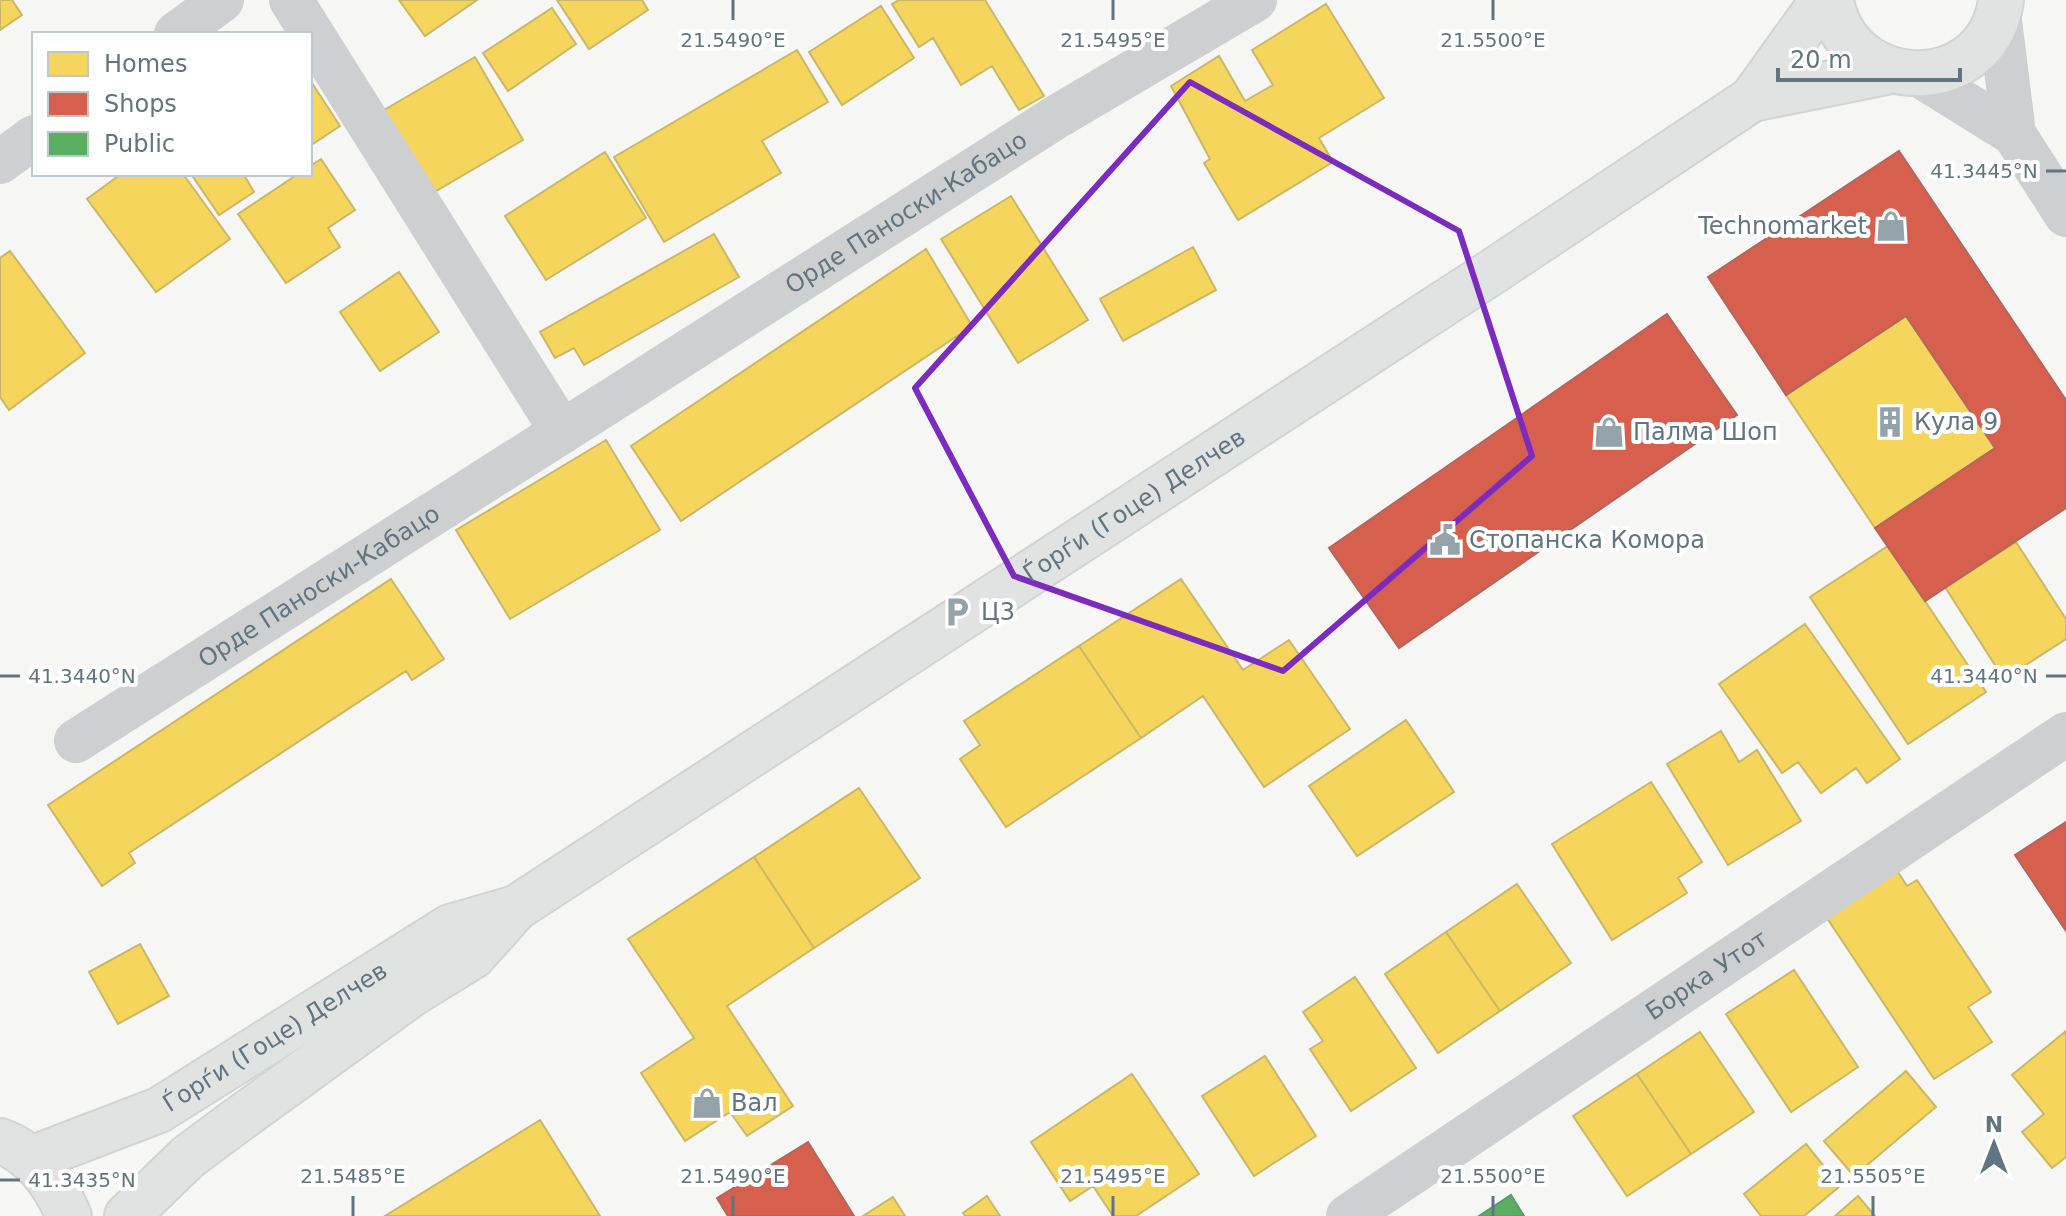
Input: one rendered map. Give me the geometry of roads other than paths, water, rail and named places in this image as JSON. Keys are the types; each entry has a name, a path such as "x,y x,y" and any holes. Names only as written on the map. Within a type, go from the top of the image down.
{"main road":[{"name":"Ѓорѓи (Гоце) Делчев","path":"127,1216 188,1157 413,993 473,956 516,908 1486,276 1752,99 1823,0"},
{"path":"1831,0 1834,16 1847,40 1867,58 1905,73"},
{"name":"Ѓорѓи (Гоце) Делчев","path":"1752,99 1905,73 1945,70 1969,56 1988,36 2000,6"},
{"name":"Ѓорѓи (Гоце) Делчев","path":"16,1150 159,1110 450,927 516,908"},
{"path":"16,1150 58,1189 69,1216"}],"street":[{"path":"179,32 222,0"},
{"path":"291,0 311,32"},
{"name":"Орде Паноски-Кабацо","path":"76,741 1058,116 1255,0"},
{"path":"2000,6 2014,134 2066,215"},
{"path":"312,33 562,432"},
{"path":"1905,73 2014,134"},
{"path":"0,162 32,138"},
{"name":"Борка Утот","path":"1348,1216 2066,734"}],"place":[{"name":"Technomarket","path":"1891,226"},
{"name":"Кула 9","path":"1890,422"},
{"name":"Палма Шоп","path":"1609,432"},
{"name":"Стопанска Комора","path":"1445,540"},
{"name":"Ц3","path":"957,612"},
{"name":"Вал","path":"707,1103"}]}
